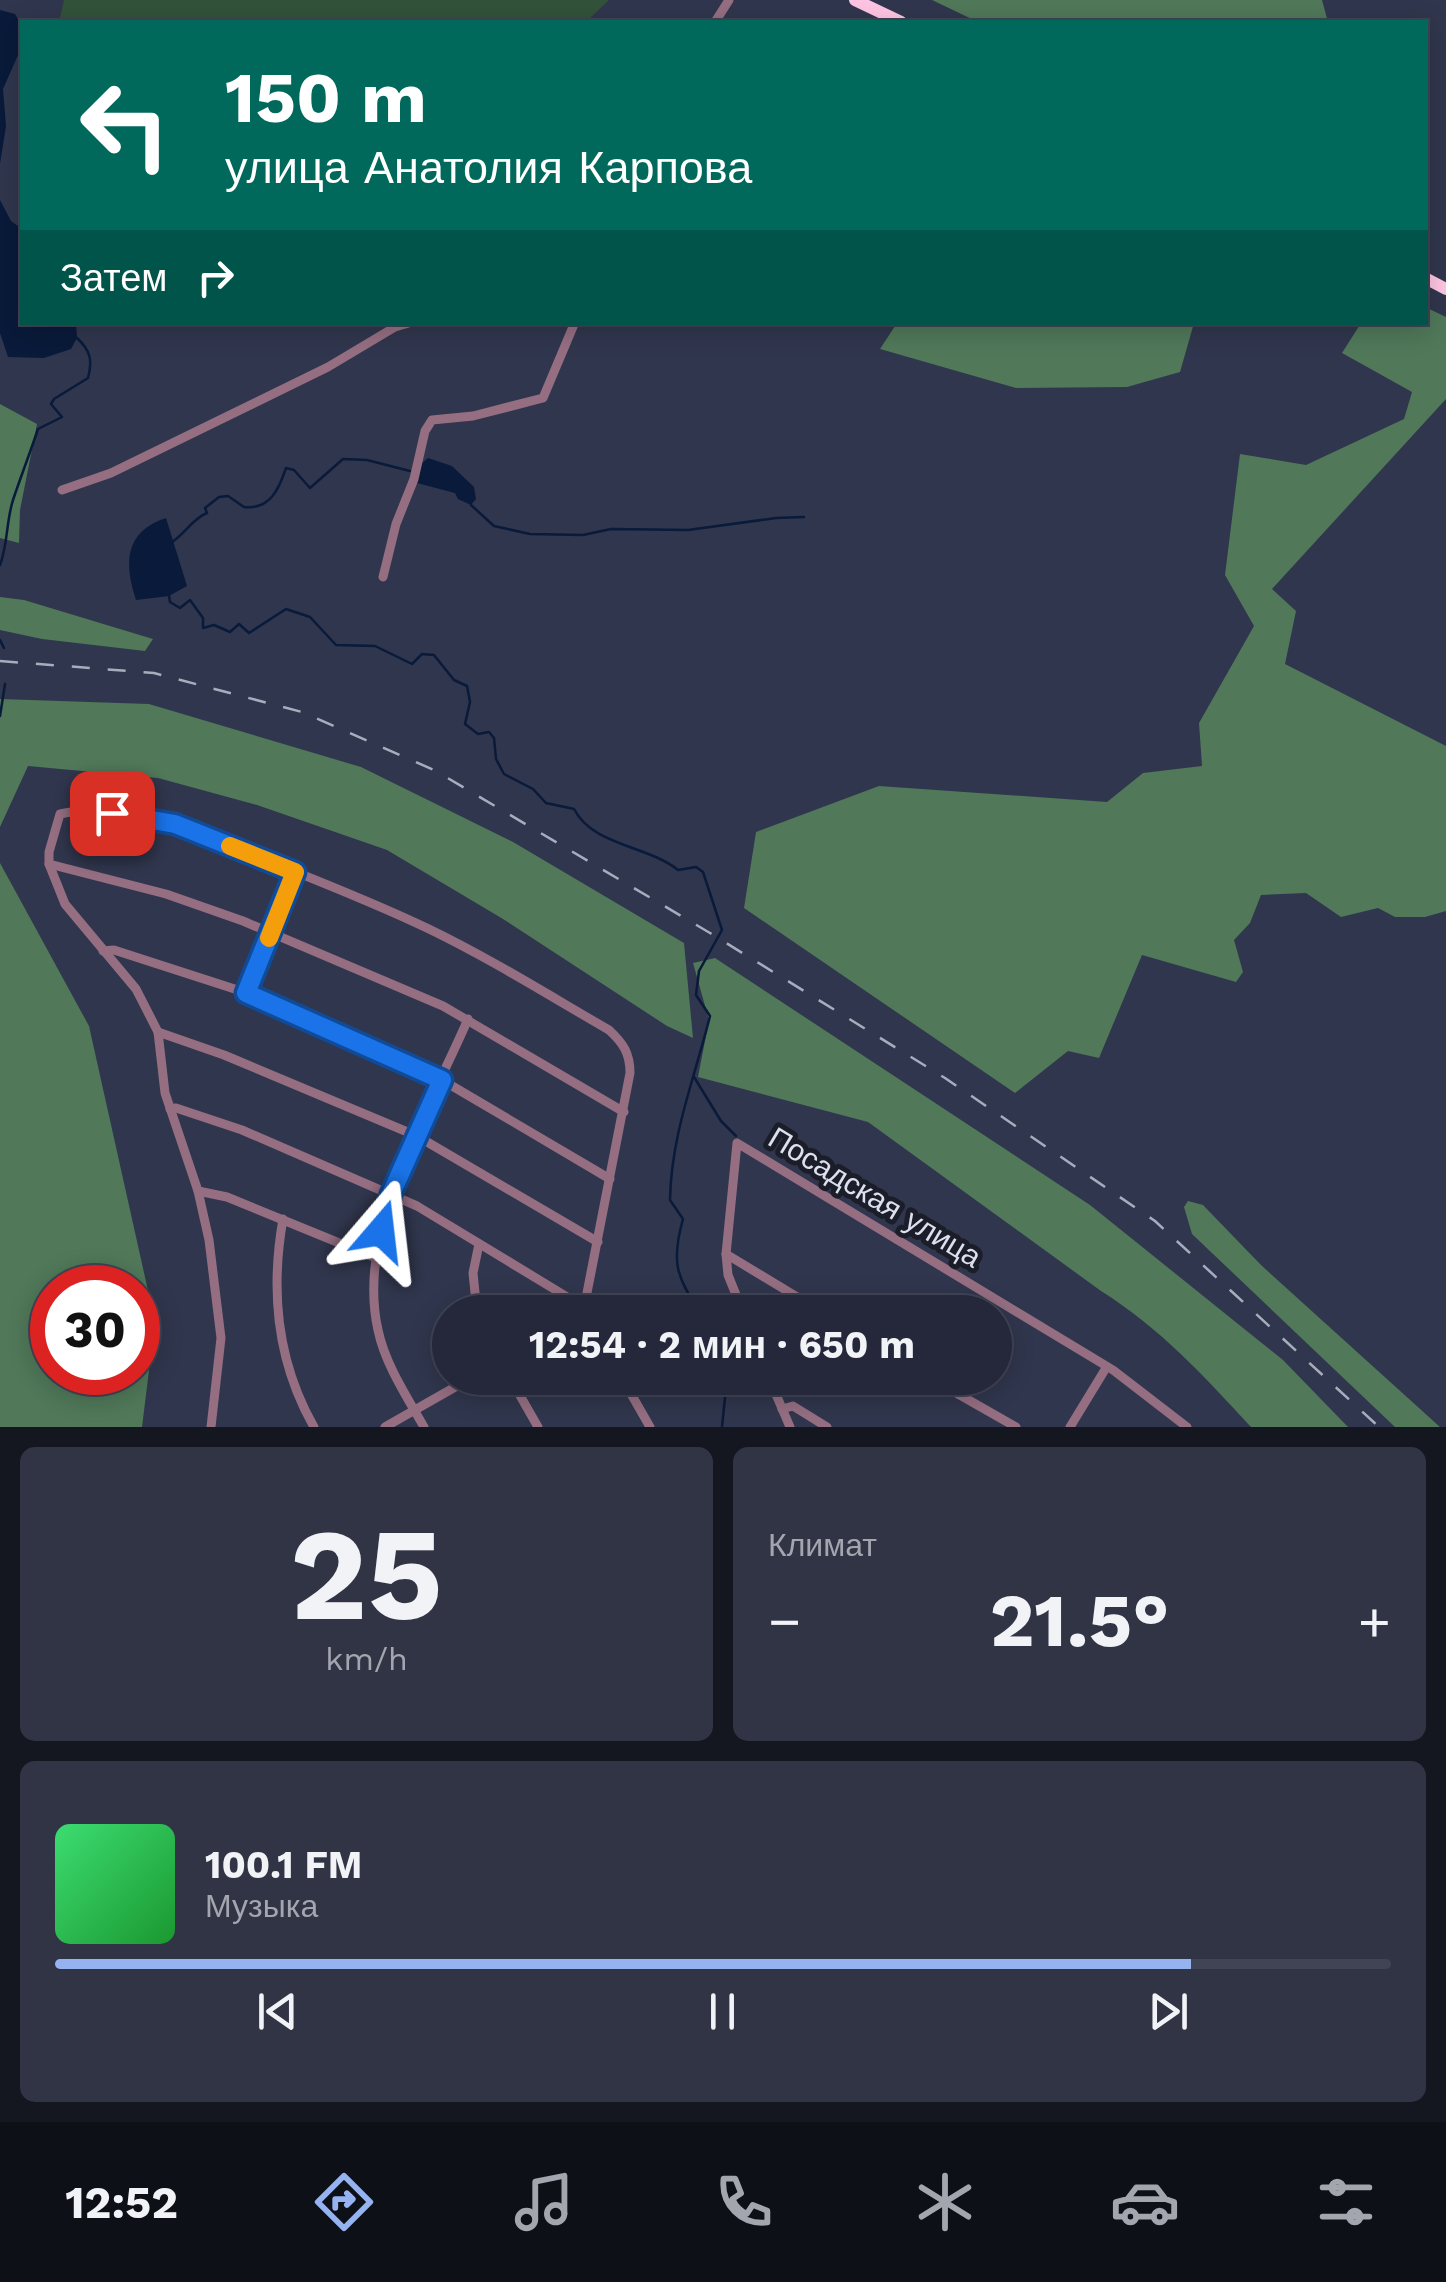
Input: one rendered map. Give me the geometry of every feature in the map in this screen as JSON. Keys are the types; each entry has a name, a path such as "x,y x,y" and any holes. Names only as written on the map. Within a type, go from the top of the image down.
{"highway":[{"path":"856,0 898,20"}],"street":[{"path":"62,490 112,473 328,368 402,325"},
{"path":"384,577 396,524 414,479 425,431 432,420 473,416 544,398 574,325"},
{"path":"211,1427 221,1338 209,1240 198,1191 170,1109 158,1032 136,989 66,904 50,864 49,852 60,814 112,813 175,824 432,931 609,1030 630,1057 624,1112 587,1295"},
{"path":"50,864 166,894 271,934 468,1019 624,1112"},
{"path":"246,993 295,872"},
{"path":"103,952 114,950 246,993 442,1080 610,1179"},
{"path":"424,1427 378,1334 373,1297 376,1258 391,1194 468,1019"},
{"path":"158,1032 224,1055 416,1136 598,1242"},
{"path":"170,1109 242,1130 391,1194 561,1295"},
{"name":"Посадская улица","path":"726,1254 737,1143 1140,1389 1188,1427"},
{"path":"198,1191 227,1197 376,1258"},
{"path":"283,1219 275,1283 278,1326 287,1367 314,1427"},
{"path":"475,1295 474,1274 480,1244"},
{"path":"726,1254 728,1276 736,1295"},
{"path":"726,1254 794,1295"},
{"path":"1070,1427 1106,1368"},
{"path":"385,1427 442,1395"},
{"path":"520,1395 538,1427"},
{"path":"632,1395 650,1427"},
{"path":"776,1395 790,1427"},
{"path":"960,1395 1016,1427"},
{"path":"782,1409 793,1406 826,1427"}],"green space":[{"path":"64,0 609,0 588,20 59,20"},
{"path":"932,0 1322,0 1327,20 974,20"},
{"path":"1428,308 1446,317 1446,399 1272,589 1296,611 1285,664 1446,746 1446,911 1425,917 1395,917 1378,908 1341,917 1306,893 1261,895 1250,923 1234,940 1243,972 1236,982 1142,955 1099,1058 1068,1051 1015,1093 744,908 756,832 879,786 1107,802 1143,773 1202,766 1199,723 1254,626 1225,575 1240,454 1306,465 1404,419 1412,392 1342,353 1360,325 1428,325"},
{"path":"895,325 1193,325 1180,372 1127,387 1016,388 880,349"},
{"path":"0,404 37,424 20,510 19,543 0,538"},
{"path":"0,597 24,600 153,639 145,651 0,630"},
{"path":"0,699 149,704 361,767 513,842 684,943 693,1038 667,1026 503,919 387,850 257,805 158,778 28,766 0,827"},
{"path":"0,863 89,1026 142,1265 30,1265 30,1395 146,1395 142,1427 0,1427"},
{"path":"715,958 1090,1205 1283,1360 1348,1427 1251,1427 1143,1321 868,1122 698,1077 709,1020 693,963"},
{"path":"1188,1201 1203,1205 1261,1265 1440,1427 1395,1427 1192,1234 1184,1207"}],"water":[{"path":"0,10 15,14 20,23 20,51 3,89 6,126 0,164"},
{"path":"0,200 11,221 20,228 20,325 76,325 77,338 71,349 44,358 8,357 0,333"},
{"path":"428,458 452,466 474,487 476,499 471,505 455,493 417,483 420,465"},
{"path":"166,518 187,586 169,596 136,600 130,574 131,550 142,532"}],"waterway":[{"path":"0,565 13,500 38,429 62,417 51,404 54,399 88,378 89,356 77,338"},
{"path":"172,542 207,513 205,508 219,497 228,496 244,507 267,502 286,468 294,470 310,488 343,459 367,460 410,471"},
{"path":"471,505 494,526 530,534 688,530 804,517"},
{"path":"169,596 170,602 180,608 190,600 203,618 203,628 214,625 230,632 239,624 249,633 286,609 310,617 336,645 375,646 412,664 422,654 434,655 454,680 467,686 470,702 465,724 478,734 489,732 494,738 496,759 504,774 533,789 546,803 574,809 594,831 607,838 678,870 696,867 703,872 722,930 699,971 696,995 710,1016 679,1129 670,1200 683,1219 677,1258 690,1295"},
{"path":"0,640 4,648"},
{"path":"0,716 5,684"},
{"path":"694,1077 721,1121 736,1136"},
{"path":"722,1427 725,1395"}],"railway":[{"path":"0,661 154,673 302,712 434,770 945,1078 1155,1221 1379,1427"}],"slow traffic":[{"path":"230,846 295,872 269,938"}],"route":[{"path":"112,813 175,824 295,872 246,993 442,1080 391,1194 381,1231"}]}
